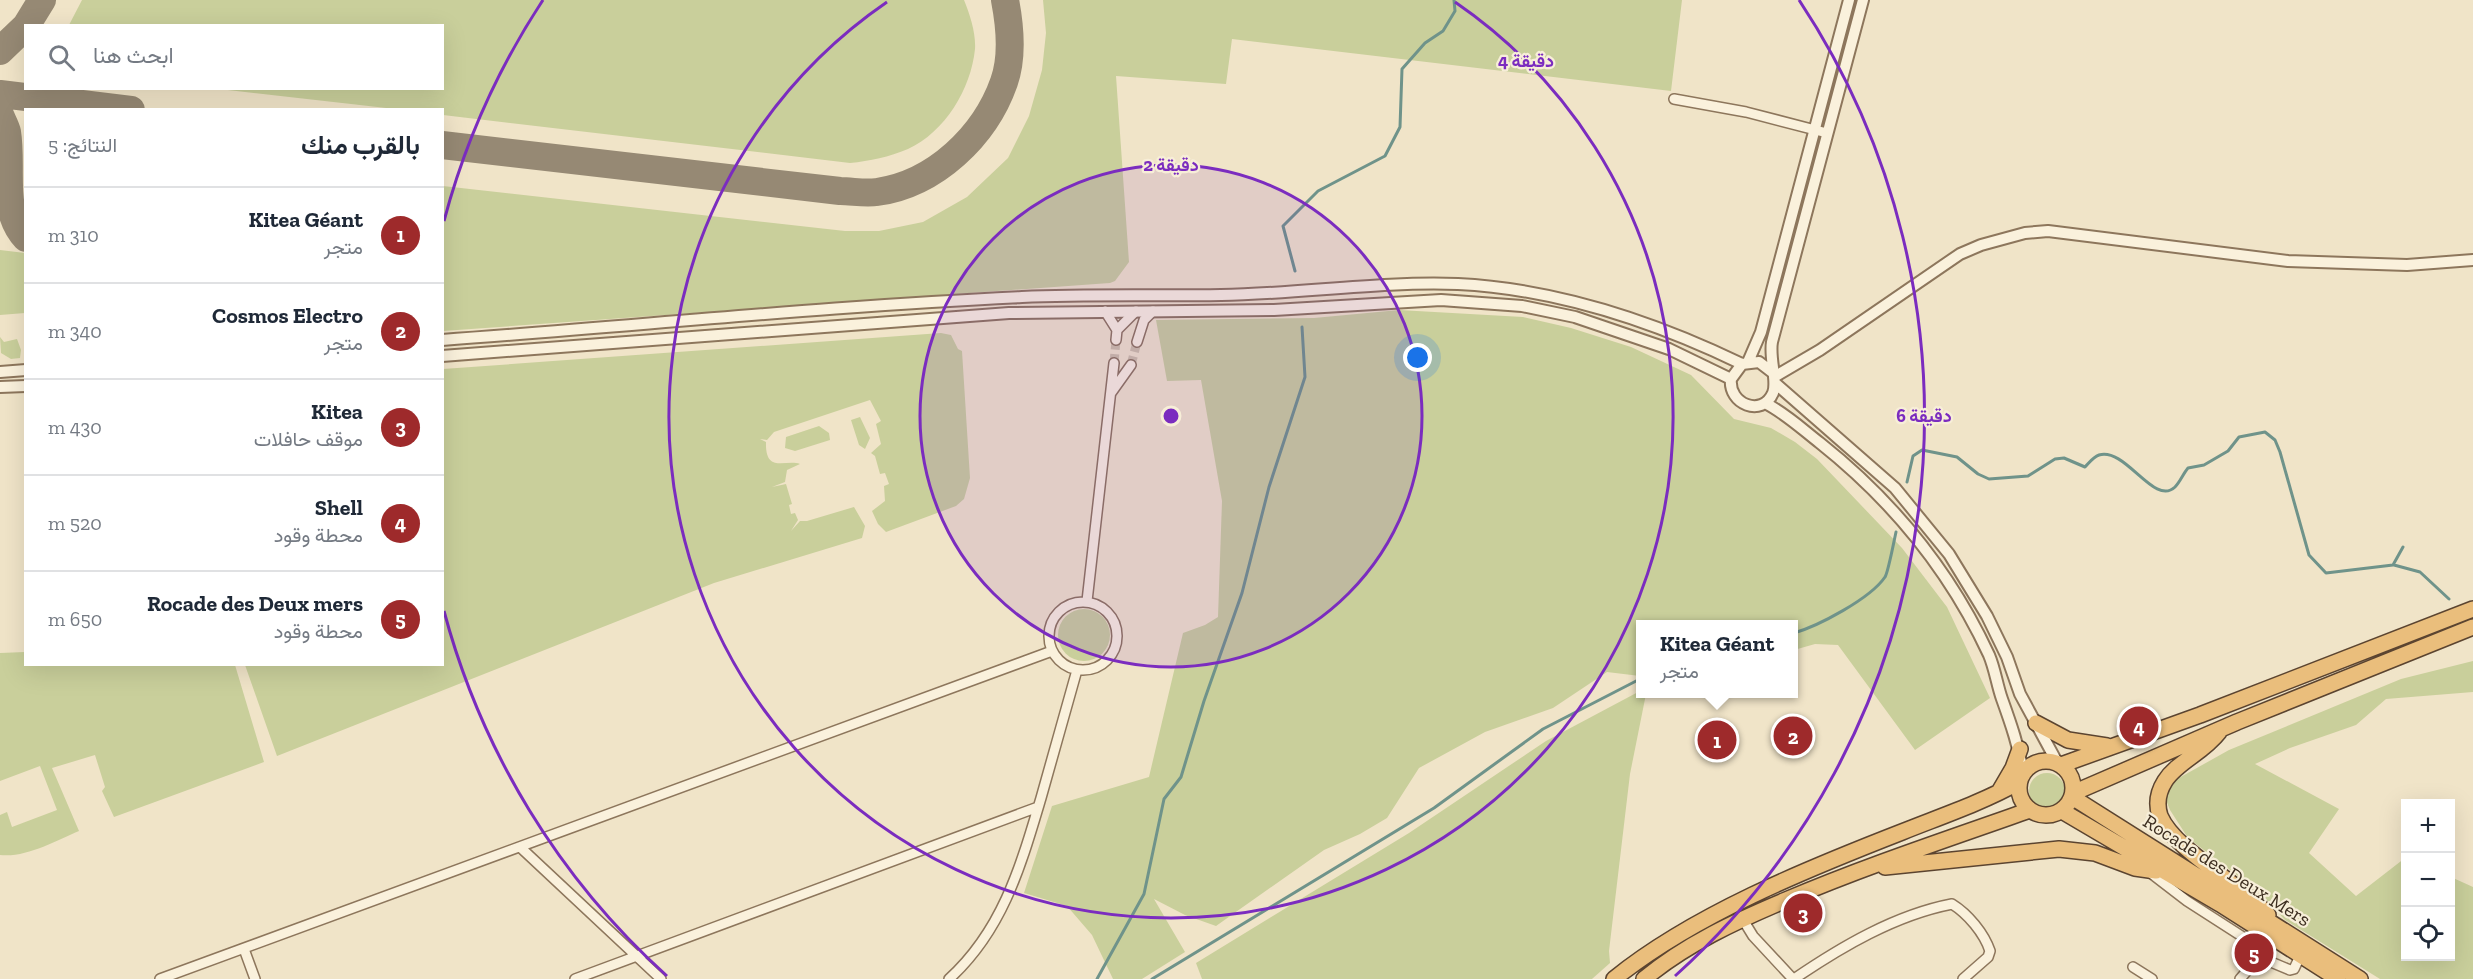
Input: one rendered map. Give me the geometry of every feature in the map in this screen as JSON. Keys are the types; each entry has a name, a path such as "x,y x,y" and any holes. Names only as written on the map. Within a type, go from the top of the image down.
{"highway":[{"path":"1614,979 1656,948 1719,912 1998,793 2021,778 2036,763 2047,761 2059,764 2200,716 2473,609"},
{"path":"2021,778 2020,798 2030,810 2043,816 2062,811 2073,795 2221,729 2473,627"},
{"path":"2036,723 2068,740 2113,746"},
{"path":"2221,729 2205,749 2178,767 2166,780 2158,798 2161,817 2174,836 2252,897 2278,927"},
{"path":"1998,793 2009,776 2020,749"},
{"path":"2059,764 2071,778 2073,795"},
{"name":"Rocade des Deux Mers","path":"2073,795 2360,979"},
{"path":"1644,979 1695,944 1742,918 1866,868 2030,810"},
{"name":"Rocade des Deux Mers","path":"2062,811 2162,872 2220,904 2338,979"},
{"path":"1866,868 1915,865 2059,849 2095,853 2146,870 2162,872"}],"street":[{"path":"1849,0 1761,332 1745,363 1731,379 1731,390 1737,400 1754,406 1765,403 1773,394 1772,342 1863,0"},
{"path":"1674,99 1746,112 1827,133"},
{"path":"1774,377 1820,350 1960,254 1981,245 2025,233 2074,232 2232,256 2319,263 2407,265 2473,260"},
{"path":"444,340 1039,296 1273,294 1382,285 1486,286 1545,294 1602,308 1676,334 1745,363 1764,364 1774,377 1859,453 1921,517 1967,580 2007,657 2020,694 2059,764"},
{"path":"444,356 959,317 1105,311 1274,310 1415,300 1495,303 1548,311 1601,324 1669,349 1731,379"},
{"path":"976,301 978,316"},
{"path":"958,302 959,317"},
{"path":"1105,311 1117,330 1116,340"},
{"path":"1117,330 1136,311"},
{"path":"1137,342 1144,320 1153,311"},
{"path":"1087,602 1114,363"},
{"path":"1111,393 1131,365"},
{"path":"0,372 24,370"},
{"path":"0,387 24,386"},
{"path":"1765,403 1781,412 1861,477 1895,511 1938,566 1960,599 1990,658 2020,749 2021,778"},
{"path":"1087,602 1107,610 1114,619 1117,641 1108,660 1088,670 1077,670 1062,663 1052,651 1049,630 1058,612 1066,605 1087,602"},
{"path":"160,979 1052,651"},
{"path":"949,979 981,944 999,918 1026,851 1077,670"},
{"path":"575,979 1038,807"},
{"path":"520,847 661,979"},
{"path":"2146,870 2187,901 2250,940 2260,949 2259,957 2240,979"},
{"path":"1742,918 1752,936 1793,979 1854,941 1893,923 1952,904 1960,909 1983,936 1990,951 1988,957 1965,978"},
{"path":"244,949 255,979"},
{"path":"2259,957 2290,970 2294,969 2300,956"},
{"path":"2133,967 2152,979"}],"green space":[{"path":"82,0 964,0 974,30 975,49 962,94 954,108 934,132 901,152 850,163 444,115 444,108 386,108 228,90 444,90 444,24 70,24"},
{"path":"1043,0 1682,0 1671,91 1232,39 1226,84 1116,76 1129,262 1115,281 1110,283 444,331 444,186 845,231 879,231 923,222 967,197 1008,158 1029,116 1042,70 1046,33"},
{"path":"0,250 24,253 24,313 0,315"},
{"path":"1399,310 1523,317 1571,328 1631,347 1691,375 1734,419 1771,428 1795,442 1817,459 1902,548 1947,607 1990,698 1915,750 1838,645 1815,644 1798,649 1798,620 1636,620 1636,676 1607,672 1553,708 1485,732 1419,768 1387,818 1360,834 1324,850 1216,926 1185,915 1154,899 1185,952 1142,979 1113,979 1092,935 1067,906 1024,893 1052,806 1149,777 1183,633 1205,625 1218,617 1222,501 1201,380 1167,381 1156,320 1314,318"},
{"path":"941,333 951,335 958,349 962,351 970,478 964,499 956,506 886,532 878,524 872,511 885,501 884,486 889,484 885,473 880,474 875,456 871,453 881,444 876,424 881,421 870,400 774,432 767,440 760,439 766,442 769,458 777,463 800,464 787,470 785,482 772,487 786,484 792,504 789,505 791,514 795,513 798,520 791,531 800,521 854,507 865,526 862,538 714,583 277,756 245,666 444,666 444,369"},
{"path":"0,337 4,342 17,339 21,350 20,358 11,359 1,353"},
{"path":"860,417 870,438 865,449 859,445 851,420"},
{"path":"819,426 829,433 830,440 795,451 785,448 786,437"},
{"path":"1084,609 1098,613 1106,621 1110,635 1106,649 1098,657 1084,661 1070,657 1062,649 1058,635 1062,621 1070,613"},
{"path":"24,652 24,666 235,666 264,762 114,817 102,791 105,787 95,755 52,768 79,831 30,851 0,855 0,815 7,812 12,827 57,810 40,766 0,781 0,653"},
{"path":"2473,661 2473,692 2386,699 2356,725 2290,748 2255,764 2339,809 2309,853 2356,896 2401,861 2401,961 2455,961 2455,879 2473,887 2473,979 2380,979 2285,920 2258,891 2188,838 2170,810 2161,788 2229,750 2401,679"},
{"path":"1636,693 1636,698 1645,698 1630,774 1609,951 1610,963 1592,979 1202,979 1196,963 1409,833 1546,741"},
{"path":"2047,773 2060,778 2065,791 2060,804 2047,809 2034,804 2029,791 2034,778"}],"waterway":[{"path":"1295,271 1283,226 1318,191 1385,156 1400,127 1402,69 1425,43 1443,31 1455,11 1454,0"},
{"path":"1097,979 1144,894 1164,799 1181,777 1204,701 1242,593 1269,487 1305,377 1302,327"},
{"path":"1907,482 1913,456 1922,450 1957,457 1978,474 1989,479 2028,476 2055,459 2064,458 2085,467 2097,456 2109,455 2119,459 2149,484 2167,491 2175,487 2188,468 2204,465 2228,451 2239,437 2265,432 2275,440 2280,452 2309,555 2326,573 2393,565 2403,547"},
{"path":"1798,631 1843,611 1878,585 1885,577 1896,532"},
{"path":"2394,565 2420,572 2449,599"},
{"path":"1152,979 1434,808 1543,729 1636,681"}],"taxiway":[{"path":"27,24 42,0"},
{"path":"444,145 840,191 872,193 898,187 919,179 938,168 955,154 971,138 995,102 1004,82 1010,52 1005,0"},
{"path":"0,51 24,28"},
{"path":"0,94 115,108"},
{"path":"0,115 7,132 10,202 18,227 24,235"}],"tunnel":[{"path":"1114,363 1116,340"},
{"path":"1131,365 1137,342"}],"place":[{"name":"Shell","path":"2139,726"},
{"name":"Cosmos Electro","path":"1793,736"},
{"name":"Kitea Géant","path":"1717,740"},
{"name":"Kitea","path":"1803,913"},
{"name":"Rocade des Deux mers","path":"2254,953"}]}
